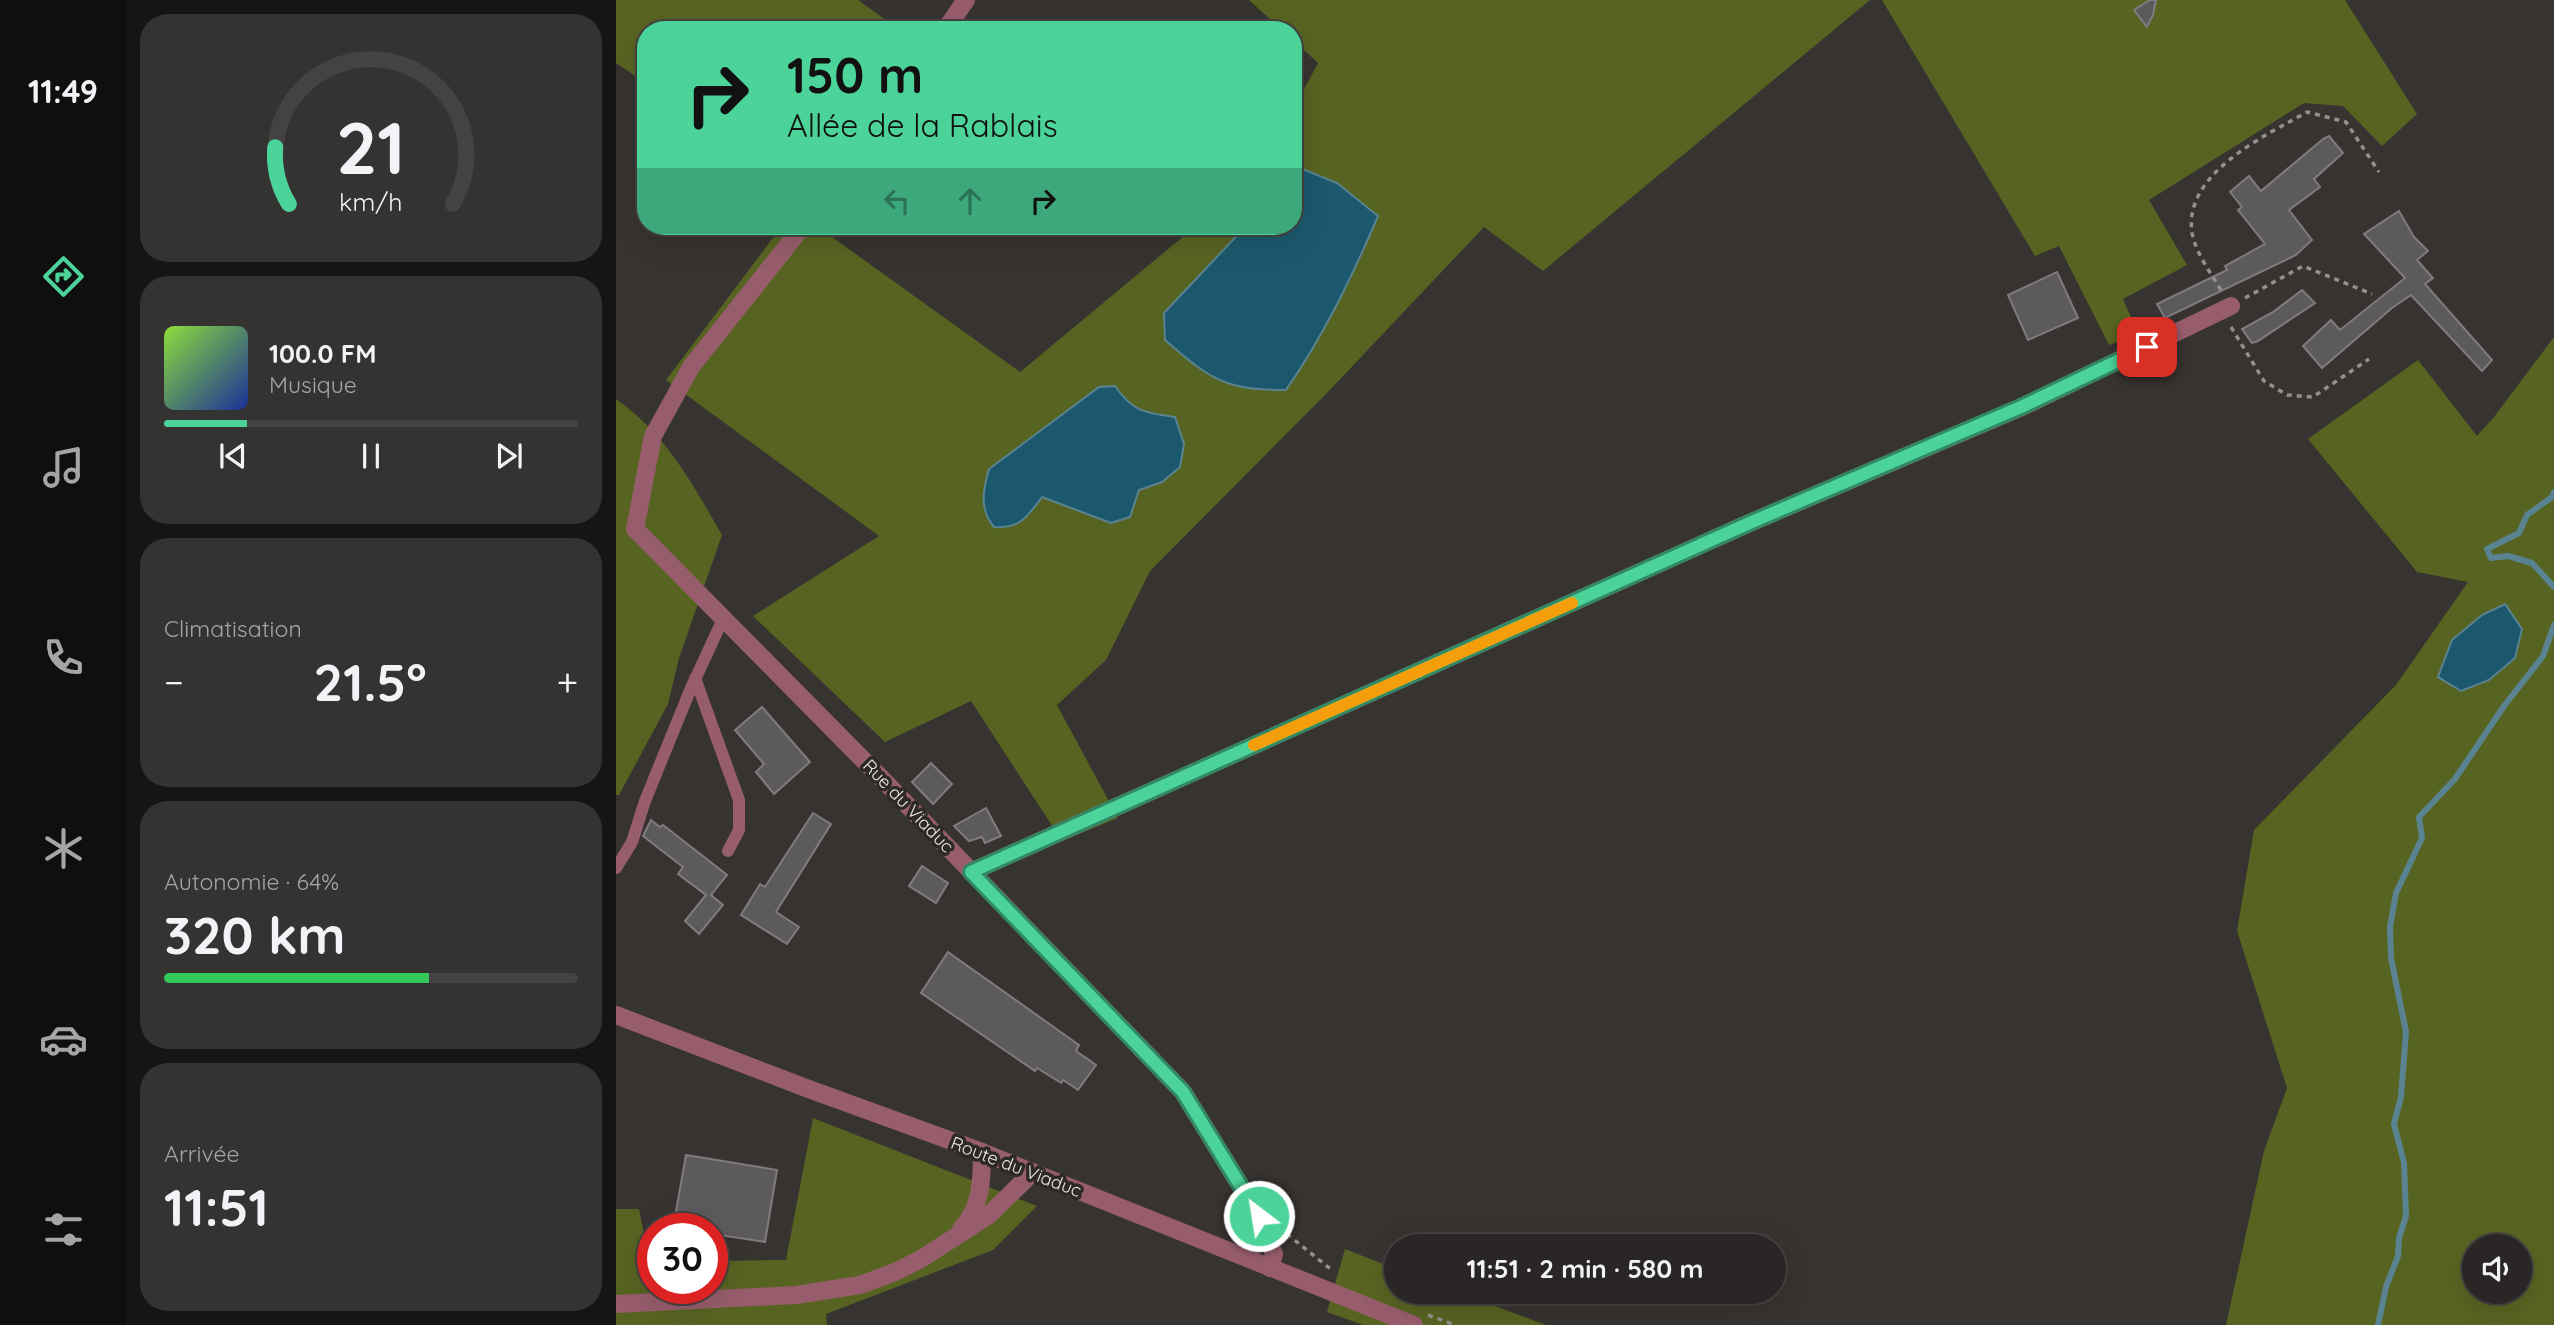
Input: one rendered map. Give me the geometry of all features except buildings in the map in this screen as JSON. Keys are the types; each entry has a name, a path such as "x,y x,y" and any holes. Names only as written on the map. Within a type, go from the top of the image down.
{"street":[{"path":"951,21 966,0"},
{"name":"Rue du Viaduc","path":"796,235 691,366 653,436 635,529 724,617 1183,1092 1259,1216 1274,1254 1270,1268"},
{"path":"971,872 1754,521 2021,407 2226,309"},
{"name":"Route du Viaduc","path":"616,1015 982,1152 1414,1325"},
{"path":"951,1239 967,1223 974,1211 980,1191 982,1152"},
{"path":"616,1304 796,1295 860,1285 895,1272 989,1215 1033,1172"}],"lane":[{"path":"616,868 632,842 645,801 695,678 724,617"},
{"path":"695,678 739,800 739,830 728,851"}],"path":[{"path":"2369,359 2313,397 2287,395 2264,380 2226,309 2198,251 2192,231 2195,202 2215,171 2258,140 2307,112 2346,122 2379,172"},
{"path":"2226,309 2303,266 2372,294"}],"green space":[{"path":"616,0 858,0 887,21 637,21 637,77 616,63"},
{"path":"1249,0 1870,0 1543,271 1484,227 1327,393 1150,571 1106,660 1057,705 1118,818 1062,841 971,701 885,742 753,616 879,536 666,380 775,235 829,235 1020,372 1185,235 1239,235 1285,390 1310,354 1352,277 1302,178 1302,93 1318,63 1302,48 1302,21 1272,21"},
{"path":"1882,0 2345,0 2417,114 2382,146 2343,106 2304,103 2149,200 2187,265 2123,299 2139,335 2109,345 2059,246 2035,256"},
{"path":"2554,337 2554,1325 2226,1325 2264,1151 2287,1088 2237,931 2254,830 2396,685 2468,582 2417,572 2308,439 2418,360 2477,436"},
{"path":"616,399 664,444 722,535 679,658 668,704 619,795 616,795"},
{"path":"813,1118 1037,1206 993,1250 826,1314 827,1325 616,1325 616,1209 639,1209 637,1304 728,1304 728,1261 786,1260"},
{"path":"1345,1249 1384,1264 1384,1304 1489,1304 1546,1325 1363,1325 1327,1312"}],"water":[{"path":"1302,169 1337,183 1378,216 1336,305 1286,390 1247,388 1219,380 1207,373 1165,340 1164,313 1238,235 1302,235"},
{"path":"1115,386 1128,401 1141,410 1175,417 1184,444 1180,467 1162,482 1139,490 1130,517 1111,523 1042,497 1017,524 994,527 984,506 989,469 1099,387"},
{"path":"2505,604 2522,629 2515,658 2489,680 2461,691 2438,677 2452,640 2482,615"}],"waterway":[{"path":"2554,492 2552,497 2527,515 2519,533 2487,549 2491,558 2508,556 2532,563 2554,587"},
{"path":"2378,1325 2386,1287 2398,1256 2399,1238 2406,1216 2404,1163 2394,1124 2401,1097 2406,1032 2391,958 2390,927 2396,893 2422,838 2419,817 2455,779 2504,706 2543,656 2554,625"}],"slow traffic":[{"path":"1254,745 1572,603"}],"route":[{"path":"1259,1216 1227,1162 1196,1118 1183,1092 971,872 1754,521 2021,407 2147,347"}]}
